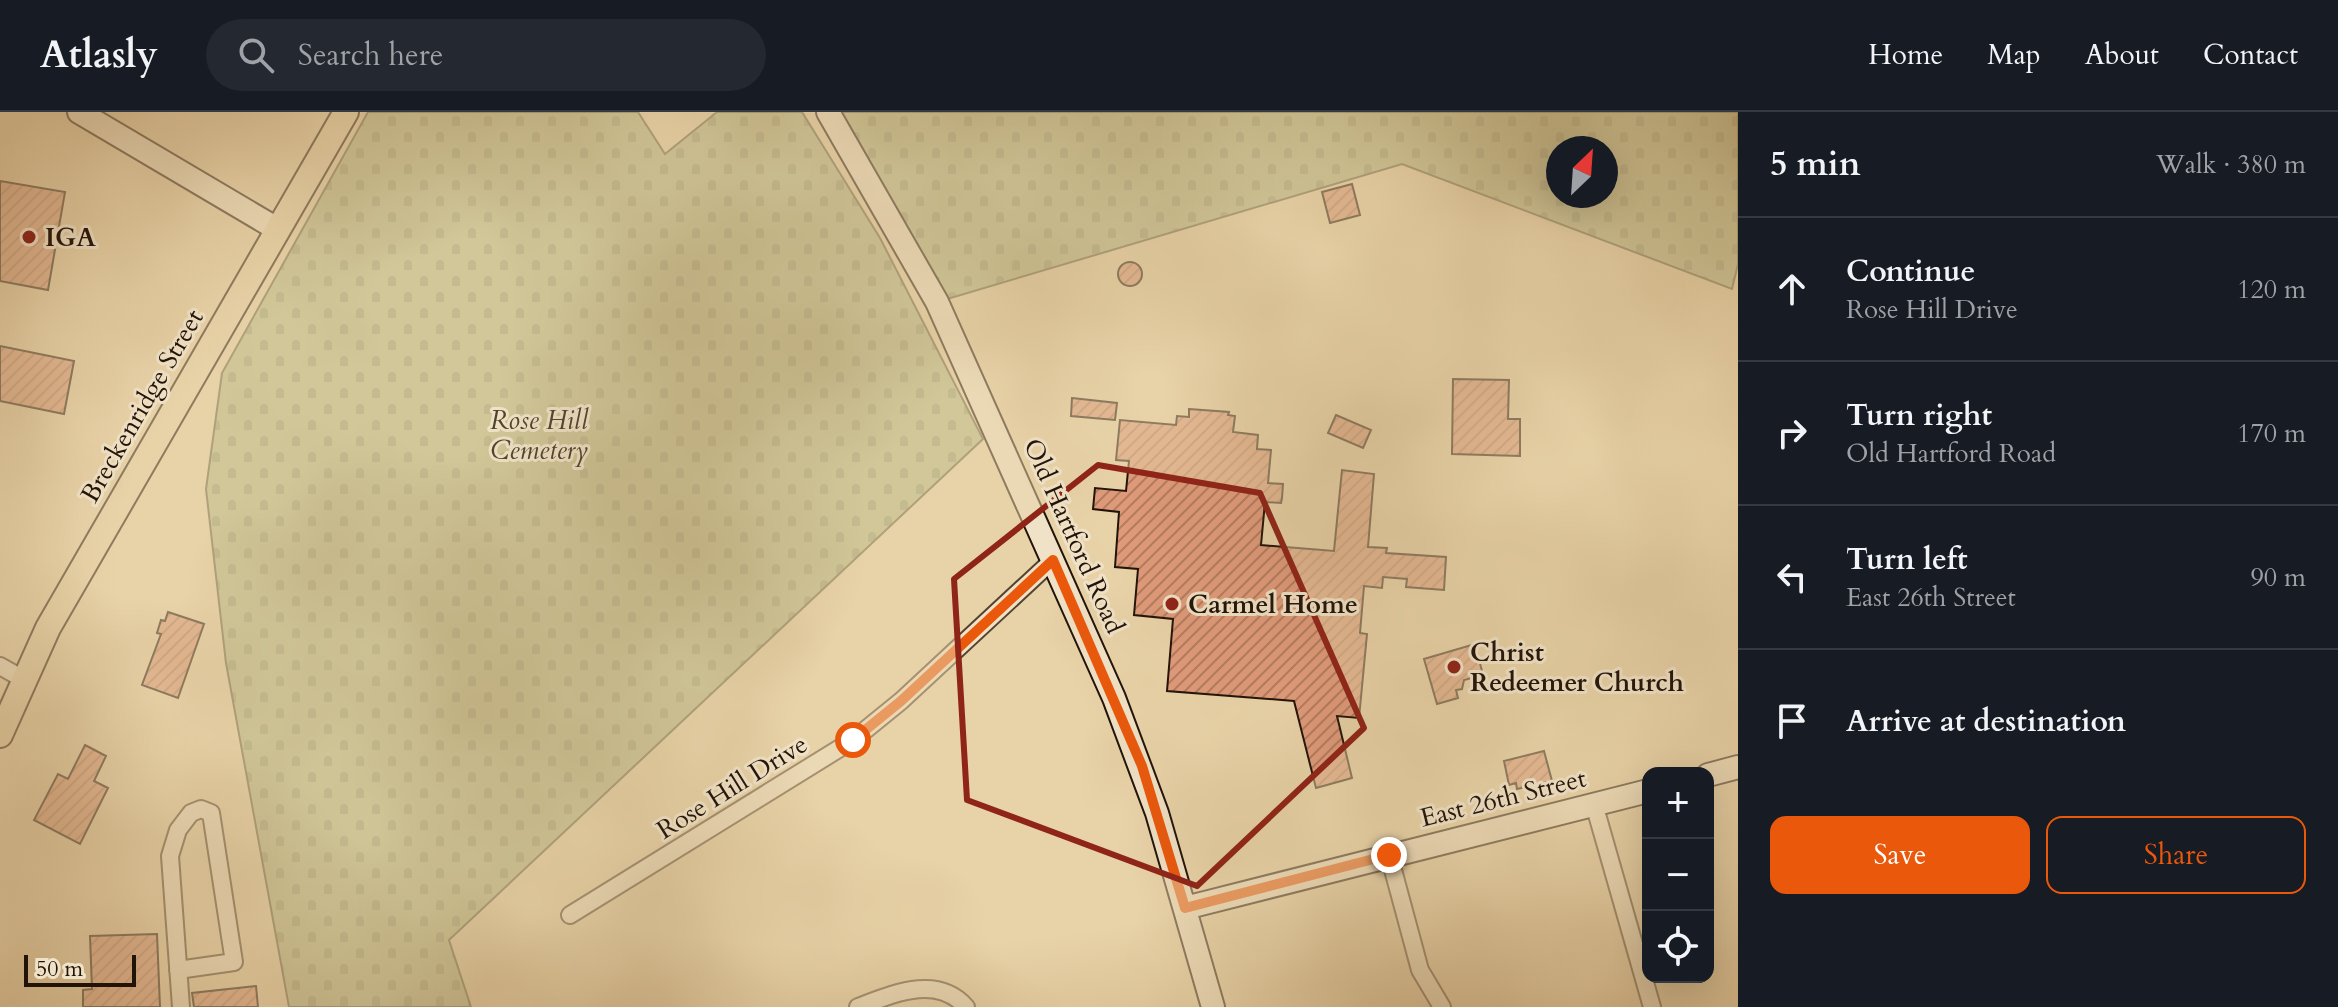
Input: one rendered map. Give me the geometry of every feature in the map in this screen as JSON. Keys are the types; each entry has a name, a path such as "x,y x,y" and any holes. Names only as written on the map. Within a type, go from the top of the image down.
{"main road":[{"path":"79,112 277,229"},
{"name":"Breckenridge Street","path":"0,735 23,679 55,615 346,112"},
{"name":"Old Hartford Road","path":"828,112 937,302 1142,766 1213,1007"},
{"path":"1714,773 1738,767"},
{"name":"East 26th Street","path":"1185,908 1642,792"}],"street":[{"name":"Rose Hill Drive","path":"570,915 853,740 901,701 1053,560"},
{"path":"0,666 23,679"},
{"path":"1594,804 1652,1007"},
{"path":"178,970 234,962 211,813 201,809 191,813 178,830 170,856 178,970 181,1007"},
{"path":"1389,855 1420,970 1442,1007"},
{"path":"858,1007 924,988 943,990 966,1007"}],"highlighted area":[{"path":"1098,465 1260,493 1364,728 1197,886 967,800 954,579"}],"green space":[{"name":"Rose Hill Cemetery","path":"368,112 638,112 665,154 717,112 802,112 880,238 983,439 449,940 471,1007 289,1007 226,663 206,489 222,373"},
{"path":"828,112 1738,112 1738,264 1732,289 1402,164 937,302"}],"building":[{"name":"IGA","path":"0,181 65,192 48,290 0,281"},
{"path":"1352,184 1360,215 1330,223 1322,192"},
{"path":"1130,262 1138,266 1142,274 1138,282 1130,286 1122,282 1118,274 1122,266"},
{"path":"0,346 74,361 64,414 0,401"},
{"path":"1453,379 1509,380 1508,419 1520,419 1520,456 1452,454"},
{"path":"1072,398 1117,403 1115,420 1071,416"},
{"name":"Carmel Home","path":"1189,409 1229,412 1228,415 1235,416 1233,432 1258,435 1257,449 1271,450 1268,483 1283,484 1282,498 1281,503 1265,502 1261,545 1334,551 1342,470 1374,474 1368,547 1387,548 1386,553 1446,557 1444,590 1406,587 1407,579 1383,577 1382,588 1364,586 1360,633 1367,634 1359,718 1337,716 1352,778 1316,788 1294,701 1167,691 1173,619 1134,615 1138,569 1115,567 1119,512 1093,509 1095,488 1126,491 1129,461 1116,460 1120,420 1176,425 1177,416 1189,417"},
{"path":"1336,415 1371,430 1363,448 1328,433"},
{"path":"168,612 204,624 178,698 142,685 161,634 157,633 161,620 165,621"},
{"name":"Christ Redeemer Church","path":"1475,644 1483,675 1464,680 1462,689 1456,690 1458,698 1437,704 1424,659"},
{"path":"85,745 106,756 94,781 108,788 80,844 34,820 58,774 68,779"},
{"path":"1544,751 1552,781 1517,789 1516,783 1509,785 1504,761"},
{"path":"157,934 160,1007 83,1007 83,990 92,989 90,936"},
{"path":"256,986 258,1007 194,1007 192,993"}],"place":[{"name":"IGA","path":"29,237"},
{"name":"Carmel Home","path":"1172,604"},
{"name":"Christ Redeemer Church","path":"1454,667"}],"route":[{"path":"853,740 901,701 1053,560 1142,766 1185,908 1389,855"}]}
